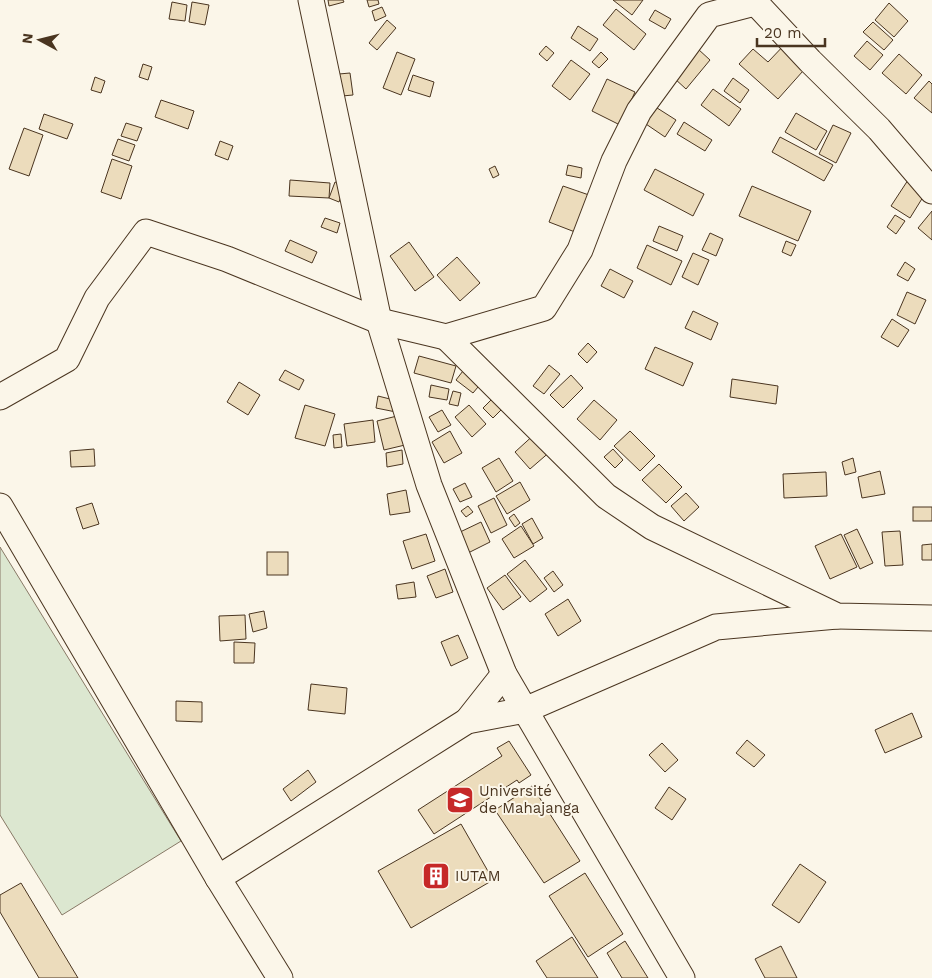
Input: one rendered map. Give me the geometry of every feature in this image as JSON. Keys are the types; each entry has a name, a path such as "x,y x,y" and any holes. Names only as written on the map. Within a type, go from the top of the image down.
{"street":[{"path":"311,0 379,321 429,485 504,674 682,978"},
{"path":"0,397 67,359 97,298 146,232 227,259 379,321 446,337 544,308 580,250 614,161 639,111 709,15 754,1 810,61 879,129 932,192"},
{"path":"446,337 606,496 652,528 837,616"},
{"path":"0,506 218,878 280,978"},
{"path":"467,721 525,710 716,627 837,616 932,618"},
{"path":"218,878 467,721 504,674"}],"green space":[{"path":"0,547 181,841 62,915 0,815"}],"building":[{"path":"328,0 343,0 344,2 329,6"},
{"path":"367,0 378,0 379,4 369,7"},
{"path":"613,0 643,0 632,15"},
{"path":"172,2 187,5 185,21 169,19"},
{"path":"192,2 209,5 205,25 189,22"},
{"path":"889,3 908,21 894,37 875,20"},
{"path":"382,7 386,16 375,21 372,11"},
{"path":"616,9 646,34 634,50 603,25"},
{"path":"655,10 671,19 665,29 649,20"},
{"path":"387,20 396,28 377,50 369,43"},
{"path":"873,22 893,40 884,50 863,32"},
{"path":"578,26 598,39 590,51 571,38"},
{"path":"788,41 811,62 778,99 739,64 753,49 768,62"},
{"path":"867,41 883,55 870,70 854,56"},
{"path":"546,46 554,53 547,61 539,54"},
{"path":"698,49 710,60 686,89 674,78"},
{"path":"397,52 415,59 401,95 383,88"},
{"path":"601,52 608,59 599,68 592,62"},
{"path":"899,54 922,75 906,94 882,73"},
{"path":"571,60 590,74 570,100 552,86"},
{"path":"143,64 152,67 148,80 139,77"},
{"path":"350,73 353,95 342,96 339,74"},
{"path":"413,75 434,82 430,97 408,90"},
{"path":"95,77 105,81 101,93 91,90"},
{"path":"733,78 749,90 740,103 724,91"},
{"path":"607,79 635,92 620,125 592,111"},
{"path":"929,81 932,84 932,113 914,98"},
{"path":"713,89 741,109 729,126 701,105"},
{"path":"161,100 194,111 188,129 155,117"},
{"path":"654,106 676,120 665,137 643,122"},
{"path":"796,113 827,131 816,150 785,132"},
{"path":"44,114 73,124 67,139 39,129"},
{"path":"684,122 712,140 705,151 677,134"},
{"path":"126,123 142,128 137,141 121,136"},
{"path":"833,125 851,133 836,163 819,154"},
{"path":"24,128 43,135 29,176 9,169"},
{"path":"780,137 833,165 824,181 772,152"},
{"path":"118,139 135,145 129,161 112,155"},
{"path":"220,141 233,146 228,160 215,155"},
{"path":"112,159 132,166 121,199 101,192"},
{"path":"568,165 582,168 581,178 566,175"},
{"path":"495,166 499,175 493,178 489,169"},
{"path":"655,169 704,194 693,216 644,190"},
{"path":"910,177 928,189 910,218 891,206"},
{"path":"290,180 330,183 329,198 289,196"},
{"path":"335,182 345,185 339,202 329,198"},
{"path":"563,186 589,195 575,232 549,222"},
{"path":"752,186 811,211 798,241 739,216"},
{"path":"932,211 932,240 918,228"},
{"path":"895,215 905,221 896,234 887,227"},
{"path":"325,218 340,223 337,233 321,227"},
{"path":"659,226 683,236 677,251 653,241"},
{"path":"710,233 723,239 716,256 702,250"},
{"path":"290,240 317,252 312,263 285,251"},
{"path":"786,241 796,245 791,256 782,252"},
{"path":"409,242 434,277 415,291 390,256"},
{"path":"647,245 682,261 671,285 637,268"},
{"path":"693,253 709,260 698,285 682,277"},
{"path":"457,257 480,283 460,301 437,275"},
{"path":"905,262 915,269 908,281 897,275"},
{"path":"610,269 633,281 624,298 601,286"},
{"path":"907,292 926,300 915,324 897,315"},
{"path":"693,311 718,323 711,340 685,328"},
{"path":"892,319 909,330 898,347 881,337"},
{"path":"588,343 597,352 587,363 578,354"},
{"path":"655,347 693,363 683,386 645,369"},
{"path":"419,356 456,366 451,383 414,373"},
{"path":"549,365 560,374 544,394 533,386"},
{"path":"466,367 483,381 473,393 456,380"},
{"path":"285,370 304,380 299,390 279,380"},
{"path":"571,375 583,388 563,408 550,395"},
{"path":"732,379 778,386 776,404 730,397"},
{"path":"239,382 260,395 248,415 227,402"},
{"path":"431,385 449,389 447,400 429,397"},
{"path":"453,391 461,393 458,406 449,404"},
{"path":"378,396 398,401 396,412 376,408"},
{"path":"495,396 504,407 493,418 483,408"},
{"path":"594,400 617,420 600,440 577,419"},
{"path":"305,405 335,414 325,446 295,438"},
{"path":"469,405 486,424 472,437 455,417"},
{"path":"442,410 451,425 438,432 429,417"},
{"path":"397,416 405,445 384,450 377,421"},
{"path":"373,420 375,442 347,446 344,424"},
{"path":"450,431 462,453 444,463 432,442"},
{"path":"630,431 655,456 640,471 614,446"},
{"path":"537,432 552,450 530,469 515,452"},
{"path":"341,434 342,447 334,448 333,435"},
{"path":"94,449 95,466 71,467 70,451"},
{"path":"613,449 623,460 615,468 604,457"},
{"path":"402,450 403,464 387,467 386,453"},
{"path":"499,458 513,481 496,492 482,468"},
{"path":"853,458 856,472 845,475 842,462"},
{"path":"659,464 682,487 666,503 642,480"},
{"path":"880,471 885,494 862,498 858,477"},
{"path":"826,472 827,496 784,498 783,474"},
{"path":"520,482 530,500 507,514 496,496"},
{"path":"465,483 472,497 460,502 453,489"},
{"path":"406,490 410,512 390,515 387,494"},
{"path":"686,493 699,507 684,521 671,506"},
{"path":"494,498 507,525 491,533 478,506"},
{"path":"92,503 99,524 83,529 76,508"},
{"path":"468,506 473,512 466,517 461,511"},
{"path":"913,507 932,507 932,521 913,521"},
{"path":"514,514 520,523 515,527 509,518"},
{"path":"532,518 543,538 533,544 522,524"},
{"path":"481,522 490,542 468,553 458,533"},
{"path":"521,526 534,546 514,558 502,539"},
{"path":"857,529 873,563 860,569 844,535"},
{"path":"900,531 903,565 885,566 882,532"},
{"path":"426,534 435,561 412,569 403,541"},
{"path":"841,534 857,567 830,579 815,546"},
{"path":"932,544 932,560 922,560 922,545"},
{"path":"267,552 288,552 288,575 267,575"},
{"path":"525,560 547,589 530,602 507,574"},
{"path":"445,569 453,592 436,598 427,576"},
{"path":"553,571 563,585 554,592 544,578"},
{"path":"505,575 521,597 503,610 487,588"},
{"path":"414,582 416,597 398,599 396,585"},
{"path":"568,599 581,621 558,636 545,614"},
{"path":"264,611 267,628 253,632 249,614"},
{"path":"245,615 246,639 220,641 219,616"},
{"path":"458,635 468,658 451,666 441,642"},
{"path":"234,642 255,643 254,663 234,663"},
{"path":"311,684 347,688 345,714 308,710"},
{"path":"176,701 202,702 202,722 176,721"},
{"path":"912,713 922,737 885,753 875,730"},
{"path":"747,740 765,755 754,767 736,753"},
{"path":"509,741 531,775 519,783 517,780 434,834 418,810 502,756 497,748"},
{"path":"662,743 678,760 665,772 649,755"},
{"path":"308,770 316,782 291,801 283,789"},
{"path":"532,786 580,861 544,883 495,810"},
{"path":"669,787 686,799 672,820 655,808"},
{"name":"IUTAM","path":"461,824 493,880 411,928 378,871"},
{"path":"800,864 826,882 799,923 772,905"},
{"path":"585,873 623,934 588,957 549,896"},
{"path":"21,883 78,978 39,978 0,912 0,895"},
{"path":"572,937 598,978 547,978 536,961"},
{"path":"625,941 648,978 622,978 607,953"},
{"path":"781,946 797,978 765,978 755,959"}],"place":[{"name":"Université de Mahajanga","path":"460,800"},
{"name":"IUTAM","path":"436,876"}]}
